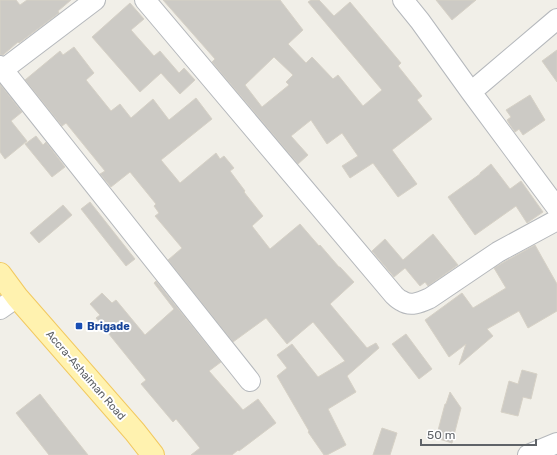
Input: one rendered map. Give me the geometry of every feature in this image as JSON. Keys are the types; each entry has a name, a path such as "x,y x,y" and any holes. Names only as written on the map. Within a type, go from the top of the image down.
{"main road":[{"name":"Accra-Ashaiman Road","path":"0,274 6,299 135,432 153,455"}],"street":[{"path":"95,0 1,69 250,381"},
{"path":"145,0 394,295 402,302 419,303 430,298 498,252 557,220"},
{"path":"403,0 557,208"},
{"path":"470,92 557,19"},
{"path":"528,455 557,443"}],"building":[{"path":"0,0 16,0 20,5 27,0 71,0 58,11 59,13 19,43 18,42 3,55 0,55"},
{"path":"163,0 280,0 303,30 288,44 306,63 312,57 333,79 338,75 363,106 382,90 308,2 311,0 319,0 334,16 350,2 401,63 398,66 422,96 417,100 432,119 392,150 417,184 398,197 373,163 350,178 342,166 358,156 342,133 327,144 311,120 291,136 308,155 298,164 212,62 215,59","holes":["274,57 293,75 286,82 289,85 262,107 245,85"]},
{"path":"436,0 476,0 452,20"},
{"path":"130,3 144,19 131,30 154,56 160,51 179,73 184,68 195,80 180,94 161,73 140,92 92,37"},
{"path":"74,47 94,73 86,80 111,111 120,104 131,118 153,99 169,120 196,98 212,119 161,160 180,183 216,153 220,159 224,156 234,168 230,171 263,216 252,226 270,249 300,224 354,282 330,304 367,348 376,343 379,348 347,376 356,392 328,409 346,445 327,455 324,455 308,432 309,431 277,376 287,368 277,355 292,344 318,377 345,361 313,322 287,344 266,318 233,342 168,260 182,248 155,216 159,213 154,206 156,204 130,172 111,187 100,174 105,171 66,123 62,126 25,80 60,51 63,55"},
{"path":"557,50 557,82 542,61"},
{"path":"0,84 22,112 11,121 27,141 5,159 0,152"},
{"path":"530,95 545,120 523,135 519,129 515,132 510,125 507,120 511,117 506,110"},
{"path":"36,136 43,145 46,142 65,167 52,177 25,144"},
{"path":"491,164 510,189 521,181 543,212 527,223 516,206 475,235 448,197 480,174"},
{"path":"90,202 135,259 126,266 81,209"},
{"path":"63,205 72,215 39,243 30,233"},
{"path":"433,234 458,265 428,286 425,282 420,286 405,268 394,277 372,251 385,239 403,260"},
{"path":"535,245 557,284 557,311 528,328 519,311 487,329 493,336 459,365 466,344 449,357 425,320 462,293 473,308 506,288 494,268"},
{"path":"156,281 221,362 209,371 243,410 258,399 276,423 232,455 191,455 200,448 176,419 173,422 141,384 146,380 96,318 100,315 90,304 102,293 112,303 116,300 145,335 174,309 154,283"},
{"path":"406,334 432,369 419,379 392,344"},
{"path":"522,370 537,374 531,399 523,397 518,416 501,412 509,381 518,384"},
{"path":"450,392 461,408 452,443 436,438 445,404"},
{"path":"40,394 88,455 49,455 16,413"},
{"path":"382,428 397,433 390,455 373,455"}],"place":[{"name":"Brigade","path":"79,326"}]}
